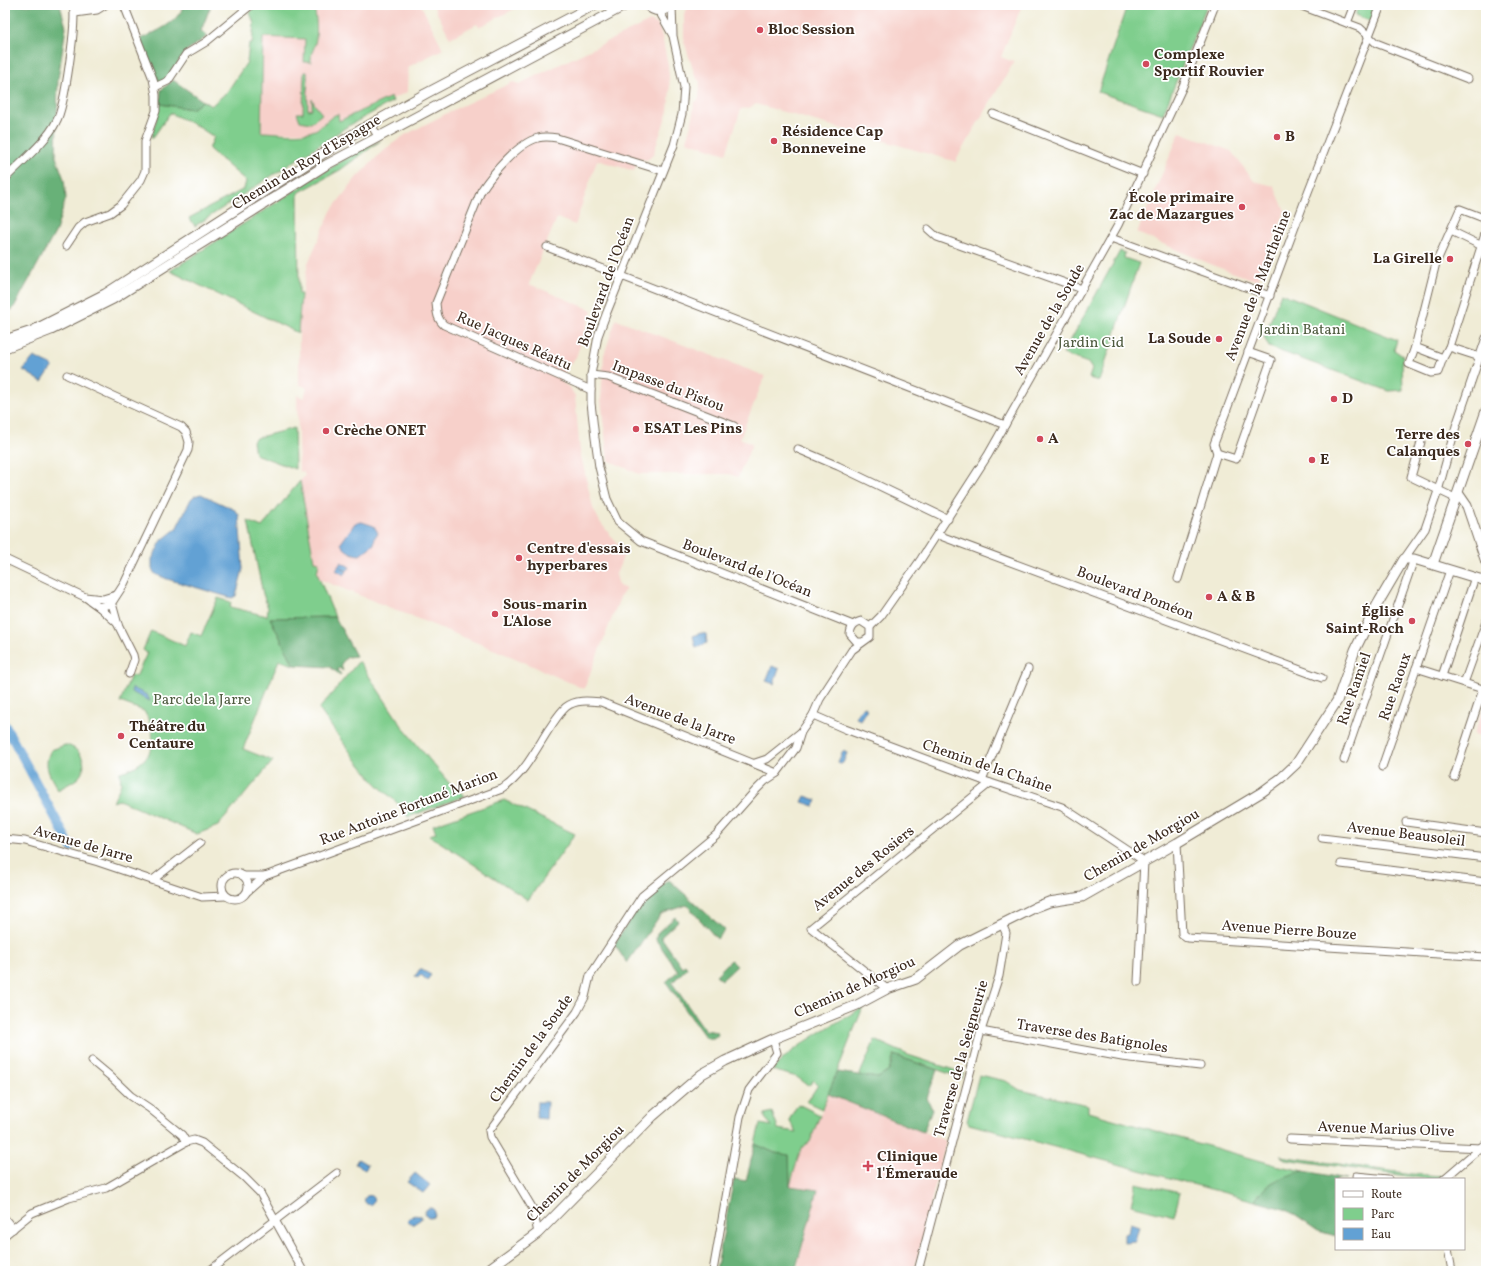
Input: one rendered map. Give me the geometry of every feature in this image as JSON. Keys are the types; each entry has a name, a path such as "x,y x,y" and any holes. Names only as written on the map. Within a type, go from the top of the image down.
{"street":[{"path":"5,179 47,135 57,122 72,46 75,13 73,5"},
{"path":"75,13 97,10 105,5"},
{"path":"66,246 78,228 85,222 110,213 121,205 141,180 145,171 145,141 156,111 155,87 124,5"},
{"path":"155,87 168,81 186,54 206,42 251,5"},
{"name":"Chemin du Roy d'Espagne","path":"5,340 32,331 105,294 355,133 425,94 594,5"},
{"name":"Chemin du Roy d'Espagne","path":"5,348 51,330 113,299 326,165 380,134 626,5"},
{"path":"647,5 651,9 659,11 672,5"},
{"name":"Boulevard de l'Océan","path":"672,5 674,36 684,87 682,114 674,145 598,336 592,375 591,390 599,467 607,499 618,522 628,532 641,541 852,625"},
{"name":"Avenue de la Soude","path":"870,627 884,613 948,519 1005,425 1111,238 1143,174 1183,86 1215,5"},
{"path":"1299,5 1360,28 1376,43 1468,79"},
{"path":"1347,23 1354,5"},
{"name":"Avenue de la Martheline","path":"1178,579 1217,454 1214,444 1381,5"},
{"name":"Boulevard de l'Océan","path":"659,11 674,36"},
{"path":"994,114 1143,174"},
{"path":"375,123 374,128 376,133 380,134"},
{"name":"Rue Jacques Réattu","path":"591,390 444,325 440,321 437,314 436,304 481,191 489,179 516,151 532,140 546,136 557,138 663,171"},
{"path":"1486,219 1460,209 1436,263 1415,347 1409,364 1431,373 1438,372 1449,347 1480,245 1486,231"},
{"path":"928,229 937,237 1082,289"},
{"path":"1451,231 1480,245"},
{"path":"1111,238 1270,296"},
{"path":"548,248 622,275 1005,425"},
{"name":"Chemin de Morgiou","path":"486,1271 538,1233 653,1116 680,1091 702,1074 724,1061 773,1039 857,1005 887,989 916,979 960,945 1043,904 1082,897 1177,843 1262,792 1281,778 1296,764 1337,701 1355,650 1377,605 1404,559 1424,529 1438,491 1456,426 1483,358 1486,338"},
{"path":"1415,347 1443,358"},
{"path":"1449,347 1483,358"},
{"path":"1217,454 1236,459 1271,360 1248,352"},
{"path":"67,375 181,427 188,436 189,442 188,450 132,569 111,604 99,607"},
{"name":"Impasse du Pistou","path":"592,375 608,377 734,426"},
{"path":"1433,564 1486,411"},
{"path":"1421,442 1411,477 1438,491 1456,495 1467,506 1486,562"},
{"path":"798,449 838,466 948,519"},
{"name":"Boulevard Poméon","path":"938,535 1322,678"},
{"path":"5,559 86,597 118,625"},
{"path":"1404,559 1414,559 1433,564 1486,581"},
{"name":"Rue Ramiel","path":"1344,760 1414,559"},
{"name":"Rue Raoux","path":"1382,767 1450,570"},
{"path":"1442,676 1475,577"},
{"path":"86,597 103,599 116,595"},
{"path":"103,599 111,604 118,625 134,660 128,674"},
{"path":"755,763 767,758 801,732 813,715 820,699 852,650 870,637 870,627 862,621 852,625 850,634 857,642 862,642"},
{"path":"1464,683 1486,622"},
{"path":"852,650 853,638"},
{"path":"1416,668 1485,688 1454,777"},
{"path":"982,780 1028,669"},
{"name":"Avenue de la Jarre","path":"573,704 583,701 601,702 777,773"},
{"name":"Rue Antoine Fortuné Marion","path":"243,876 265,876 502,789 508,785 522,768 556,718 566,707 573,704"},
{"name":"Chemin de la Chaîne","path":"813,715 845,729 990,783 1062,807 1144,861"},
{"path":"777,773 796,748 801,732"},
{"name":"Chemin de la Soude","path":"538,1233 533,1209 490,1136 489,1131 577,1012 585,997 590,976 642,896 664,880 716,835 755,791 765,781 777,773"},
{"name":"Avenue des Rosiers","path":"887,989 811,928 990,783"},
{"path":"1406,822 1486,833"},
{"name":"Avenue Beausoleil","path":"1322,838 1486,858"},
{"name":"Avenue de Jarre","path":"5,839 25,841 154,879"},
{"path":"154,879 200,843"},
{"name":"Avenue Pierre Bouze","path":"1177,843 1182,934 1188,938 1486,957"},
{"path":"1138,982 1144,861"},
{"path":"1341,864 1486,882"},
{"path":"154,879 202,897 226,896 234,900 239,899 248,891 248,882 243,876 234,873 230,874 222,882 222,888 226,896"},
{"name":"Rue Antoine Fortuné Marion","path":"248,891 265,876"},
{"path":"214,896 222,888"},
{"name":"Traverse de la Seigneurie","path":"918,1271 981,1032 999,976 1006,933 1002,924"},
{"name":"Traverse des Batignoles","path":"981,1032 1122,1057 1200,1066"},
{"path":"712,1271 740,1116 749,1090 777,1053 773,1039"},
{"path":"92,1062 110,1076 131,1096 149,1108 182,1135 187,1141"},
{"name":"Avenue Marius Olive","path":"1290,1139 1483,1145"},
{"path":"5,1235 32,1213 69,1198 106,1188 187,1141 194,1140 202,1143 244,1177 260,1193 303,1271"},
{"path":"1445,1178 1483,1145"},
{"path":"209,1271 337,1173"},
{"path":"1358,1178 1356,1176 1377,1178"},
{"path":"5,1219 13,1229"},
{"path":"1448,1250 1452,1271"}],"shaded area":[{"path":"314,5 421,5 443,49 408,67 407,92 320,132 261,132 260,71 263,37 316,12"},
{"path":"433,5 522,5 479,27 477,24 450,38"},
{"path":"690,5 1022,5 1001,57 1014,62 957,158 957,162 756,104 749,108 741,109 726,154 686,141 692,121 694,103 699,99 700,82 695,76 684,41 684,14"},
{"path":"650,21 658,25 662,37 668,65 670,89 668,111 653,155 647,160 638,159 634,171 597,160 575,225 557,218 529,284 592,310 576,357 566,366 563,383 570,388 575,396 580,452 593,508 600,522 619,546 626,550 616,574 619,586 626,589 621,595 584,689 515,658 319,579 317,573 319,563 314,561 302,500 300,481 305,476 303,471 299,472 297,395 304,398 307,388 299,384 299,311 308,263 331,211 356,178 385,149 405,135 457,108 513,82 519,84"},
{"name":"École primaire Zac de Mazargues","path":"1180,132 1231,151 1254,181 1274,186 1285,211 1258,281 1220,268 1137,233"},
{"path":"616,319 765,376 740,438 752,444 738,477 729,474 639,474 608,460 601,399 604,355"},
{"path":"1486,701 1486,738 1474,734"},
{"name":"Clinique l'Émeraude","path":"828,1094 946,1141 914,1271 795,1271 799,1264 790,1186 801,1148 810,1142"}],"green space":[{"path":"5,5 60,5 66,27 58,79 56,157 64,179 66,198 56,231 13,309 5,313"},
{"path":"184,5 211,5 201,31 208,36 186,51 166,80 157,82 140,39 166,26 177,17"},
{"path":"255,5 314,5 316,24 316,39 311,62 304,62 305,39 263,37 261,132 296,134 309,132 315,130 335,115 338,114 339,121 391,97 393,101 345,128 195,226 189,218 244,189 246,181 209,149 214,137 197,126 170,113 152,139 160,104 192,109 203,101 211,106 227,92 247,62 249,43 252,43 254,23 250,13"},
{"name":"Complexe Sportif Rouvier","path":"1127,5 1207,5 1163,114 1098,92"},
{"path":"1359,5 1378,5 1372,22 1355,15"},
{"path":"304,72 307,72 308,110 312,109 312,99 322,114 311,123 300,121 297,113 303,113"},
{"path":"173,80 203,101 192,109 160,104 161,90"},
{"path":"380,141 340,170 298,193 299,294 301,294 298,333 170,271 321,174 357,152"},
{"name":"Jardin Cid","path":"1120,251 1125,253 1124,258 1139,263 1099,381 1089,378 1092,369 1088,363 1063,354"},
{"name":"Jardin Batani","path":"1281,293 1397,340 1394,350 1403,356 1403,390 1389,391 1269,347 1264,337"},
{"path":"294,428 295,469 255,454 253,441 256,438"},
{"name":"Parc de la Jarre","path":"300,481 314,561 319,562 317,573 335,617 270,618 294,665 279,660 243,749 273,761 218,826 197,834 119,800 113,802 121,784 120,772 140,763 147,757 153,741 149,722 144,711 120,702 131,675 136,677 147,653 143,650 151,631 185,646 191,632 201,636 218,598 231,602 230,607 267,616 268,608 263,594 248,521 262,527"},
{"path":"335,617 356,656 347,657 341,664 343,671 339,668 337,670 341,674 340,675 330,667 294,665 270,618"},
{"path":"359,661 404,729 449,783 465,796 408,817 396,801 376,784 358,762 319,709"},
{"path":"65,745 70,746 79,753 84,762 84,768 78,778 58,790 48,771 47,761 51,750"},
{"path":"504,800 575,834 528,900 429,835 436,833 433,825"},
{"path":"669,880 725,930 717,939 687,905 661,914 627,963 614,944 644,898"},
{"path":"675,917 678,921 661,937 682,967 685,965 687,968 672,983 705,1030 717,1032 718,1035 713,1038 705,1037 666,982 678,971 656,940 657,933"},
{"path":"731,960 737,966 722,980 716,975"},
{"path":"863,1007 822,1109 807,1102 818,1085 813,1080 809,1086 797,1077 772,1070 803,1043"},
{"path":"875,1040 908,1055 963,1073 962,1078 894,1055 889,1071 878,1078 859,1076"},
{"path":"894,1055 937,1070 927,1098 932,1109 923,1132 828,1094 837,1072 878,1078 889,1071"},
{"path":"979,1075 1006,1081 1020,1090 1088,1105 1088,1112 1279,1166 1304,1171 1289,1175 1270,1184 1259,1194 1255,1201 969,1124 967,1121"},
{"path":"798,1104 820,1115 810,1142 801,1148 790,1186 789,1155 775,1153 755,1144 760,1124 772,1126 765,1118 765,1114 772,1112 778,1129 796,1132 789,1120"},
{"path":"755,1144 775,1153 789,1155 790,1186 818,1190 795,1271 716,1271 734,1179 746,1181"},
{"path":"1280,1156 1412,1174 1442,1176 1438,1178 1421,1178 1285,1159"},
{"path":"1304,1171 1342,1178 1335,1178 1335,1236 1318,1231 1287,1210 1255,1201 1259,1194 1270,1184 1289,1175"},
{"path":"1136,1183 1180,1193 1174,1216 1131,1205"}],"water":[{"path":"34,357 53,366 42,382 23,370"},
{"path":"201,494 235,510 239,515 243,569 236,596 232,598 167,579 155,574 152,569 152,559 162,540 176,529 191,499 194,496"},
{"path":"362,522 374,526 378,533 375,537 374,544 360,555 357,555 346,550 341,543 355,523"},
{"path":"341,562 350,567 347,571 340,567 347,572 344,575 336,570"},
{"path":"701,633 706,634 707,643 696,648 693,636"},
{"path":"772,666 779,669 774,684 766,681"},
{"path":"132,688 147,695 150,701 131,692"},
{"path":"863,706 867,709 860,720 855,717"},
{"path":"843,751 847,753 843,763 840,764 838,762"},
{"path":"805,796 817,800 814,806 802,802"},
{"path":"420,969 431,975 427,980 421,975 418,978 415,976"},
{"path":"537,1102 547,1102 546,1119 536,1118"},
{"path":"358,1159 368,1165 365,1170 355,1164"},
{"path":"415,1173 430,1185 423,1193 407,1182"},
{"path":"367,1196 371,1196 373,1200 371,1204 367,1204 365,1202 365,1198"},
{"path":"430,1208 435,1213 430,1218 425,1213"},
{"path":"413,1215 421,1216 421,1219 412,1225 407,1221"},
{"path":"1130,1223 1139,1226 1135,1241 1124,1242 1124,1234 1128,1233"}],"waterway":[{"path":"5,725 71,847"}],"place":[{"name":"Bloc Session","path":"760,30"},
{"name":"Complexe Sportif Rouvier","path":"1146,64"},
{"name":"B","path":"1277,137"},
{"name":"Résidence Cap Bonneveine","path":"774,141"},
{"name":"École primaire Zac de Mazargues","path":"1242,207"},
{"name":"La Girelle","path":"1450,259"},
{"name":"La Soude","path":"1219,339"},
{"name":"D","path":"1334,399"},
{"name":"ESAT Les Pins","path":"636,429"},
{"name":"Crèche ONET","path":"326,431"},
{"name":"A","path":"1040,439"},
{"name":"Terre des Calanques","path":"1468,444"},
{"name":"E","path":"1312,460"},
{"name":"Centre d'essais hyperbares","path":"519,558"},
{"name":"A & B","path":"1209,597"},
{"name":"Sous-marin L'Alose","path":"495,614"},
{"name":"Église Saint-Roch","path":"1412,621"},
{"name":"Théâtre du Centaure","path":"121,736"},
{"name":"Clinique l'Émeraude","path":"868,1166"}]}
